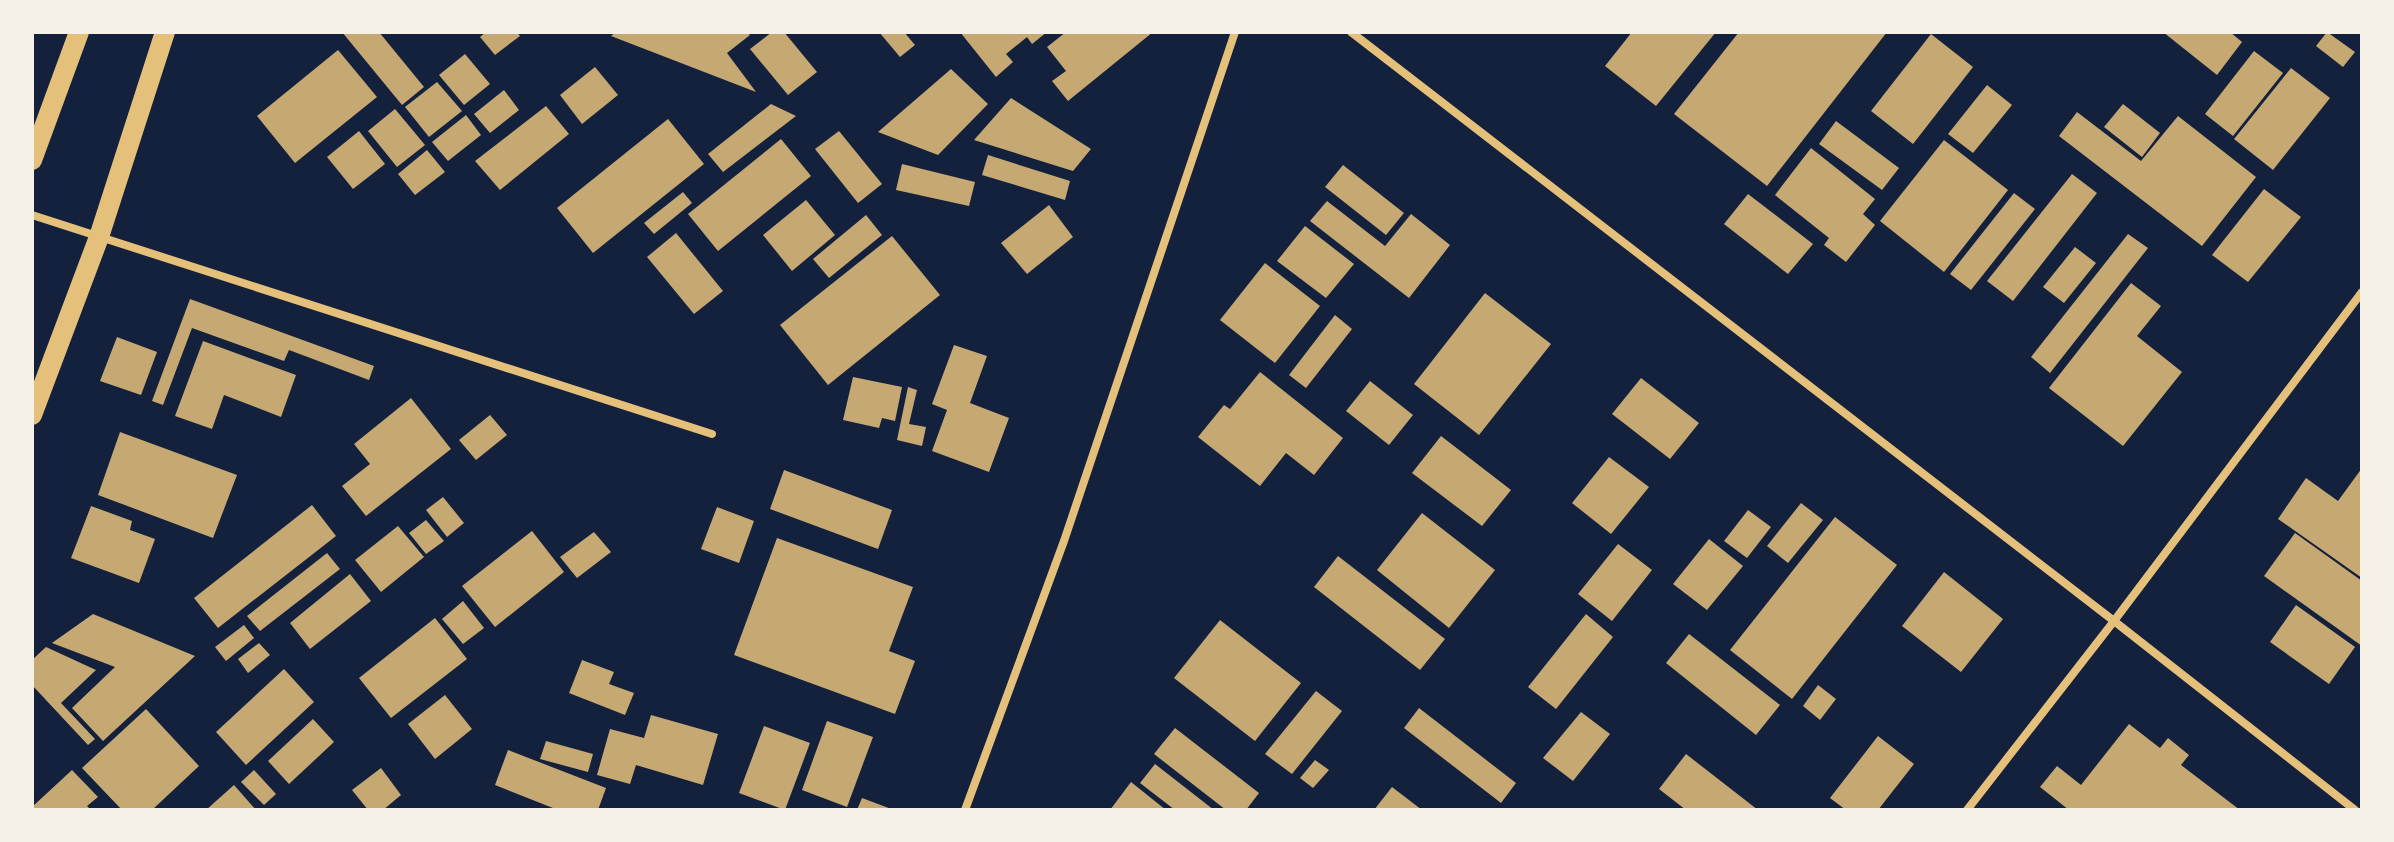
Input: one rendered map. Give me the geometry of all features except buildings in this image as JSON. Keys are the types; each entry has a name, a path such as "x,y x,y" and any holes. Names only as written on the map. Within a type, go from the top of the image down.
{"main road":[{"path":"32,160 79,32"},
{"path":"32,415 99,237 165,32"}],"street":[{"path":"965,810 1064,541 1235,32"},
{"path":"1351,32 2355,810"},
{"path":"32,215 712,434"},
{"path":"1967,810 2362,292"}]}
